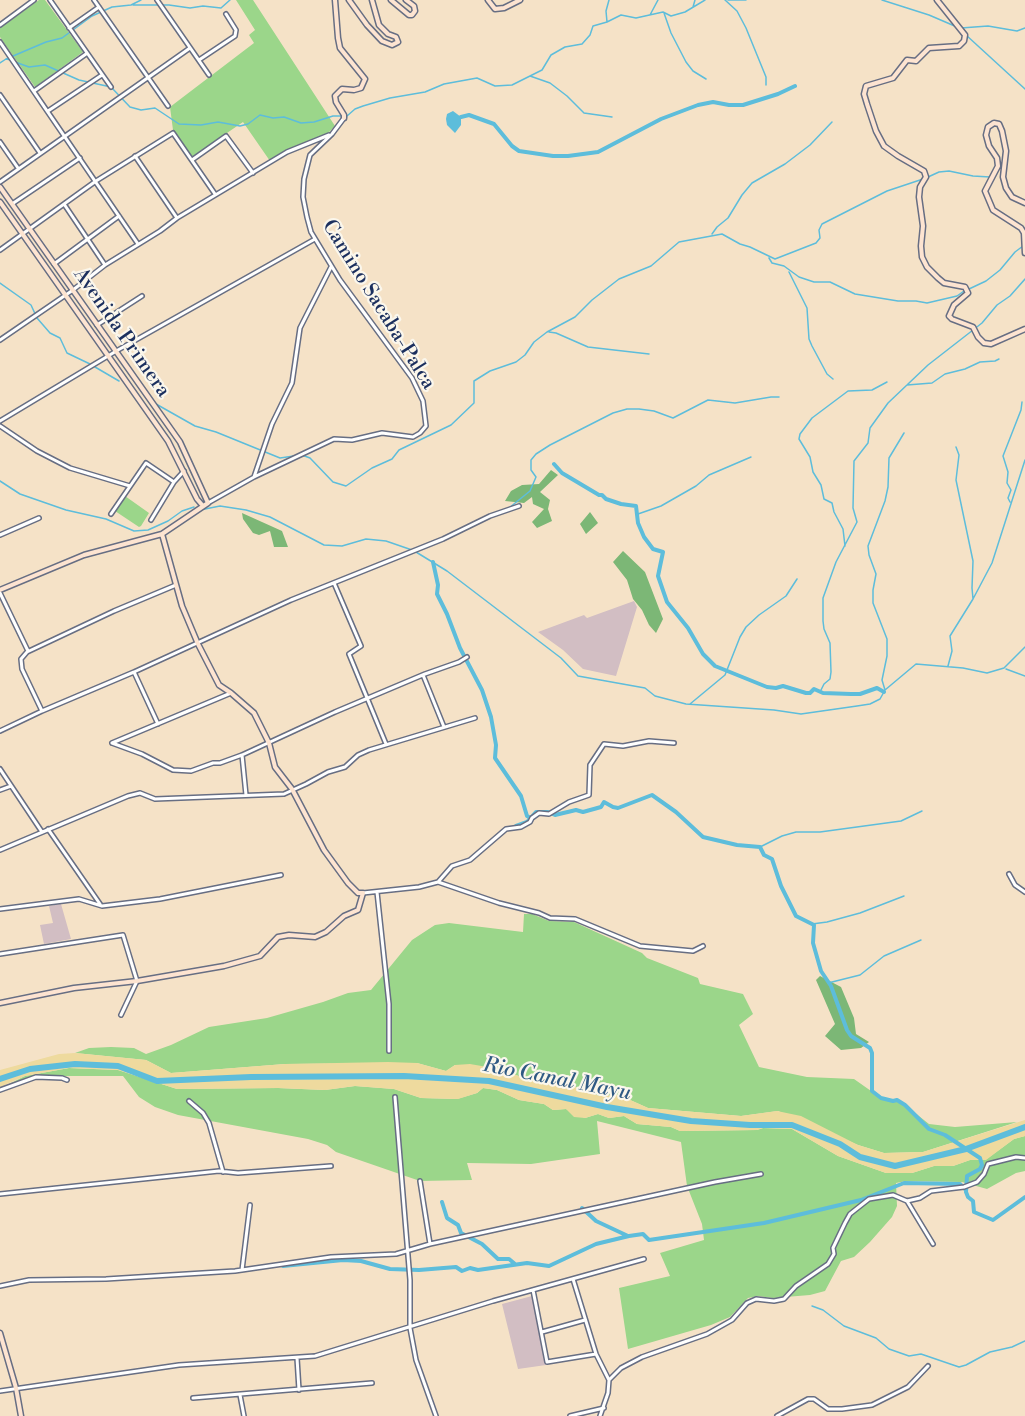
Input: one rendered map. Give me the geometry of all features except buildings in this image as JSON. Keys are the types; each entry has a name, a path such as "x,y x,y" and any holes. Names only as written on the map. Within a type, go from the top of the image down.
{"street":[{"path":"0,25 34,0"},
{"path":"50,0 111,87"},
{"path":"94,0 168,106"},
{"path":"157,0 209,75"},
{"name":"Camino Sacaba-Palca","path":"0,592 84,555 162,534 254,477 334,439 352,440 382,433 404,438 413,437 426,426 423,401 412,378 331,266 311,232 303,197 304,179 310,155 332,134 344,117 335,96 342,89 361,88 365,79 340,48 335,0"},
{"path":"349,0 382,41 392,45 398,42 396,37 388,34 379,25 372,0"},
{"path":"391,0 412,15 415,11 414,6 406,0"},
{"path":"488,0 495,9 504,8 520,0"},
{"path":"937,0 965,35 964,41 959,46 928,48 916,61 907,60 893,78 866,86 864,94 876,131 884,146 924,171 926,177 920,187 919,196 924,226 922,257 927,267 944,283 965,287 968,293 954,305 949,316 974,327 978,337 984,343 991,344 1025,328"},
{"path":"69,28 99,7"},
{"path":"199,60 235,36 236,30 226,14"},
{"path":"0,42 138,244"},
{"path":"0,182 190,48"},
{"path":"34,91 86,53"},
{"path":"48,111 102,75"},
{"path":"0,95 40,153"},
{"path":"1025,203 1012,197 1006,188 1004,177 1006,151 1002,131 999,124 994,123 988,127 986,135 989,146 997,158 998,166 985,191 993,210 1021,228 1024,233 1025,253"},
{"path":"0,250 96,181 173,133 216,194"},
{"path":"0,340 65,296 105,265 177,218 287,152 332,134"},
{"path":"192,160 226,136 253,173"},
{"path":"0,142 18,169"},
{"path":"135,156 177,218"},
{"path":"12,204 80,158"},
{"name":"Avenida Primera","path":"0,187 180,442 206,505"},
{"name":"Avenida Primera","path":"0,202 168,441 197,499 206,505"},
{"path":"64,204 105,265"},
{"path":"54,264 119,216"},
{"path":"0,421 108,356 316,239"},
{"path":"254,477 272,424 292,383 300,328 331,266"},
{"path":"97,325 142,296"},
{"path":"0,426 37,451 70,468 130,486"},
{"path":"111,514 146,463 174,482"},
{"path":"151,520 183,471"},
{"path":"0,731 334,583 443,539 490,516 519,506"},
{"path":"0,535 39,518"},
{"path":"162,534 182,606 219,685 254,713 269,743 275,767 292,789 324,850 348,883 358,892 418,887 438,882 550,918 575,919 640,946 693,951 703,946"},
{"path":"334,583 361,646 349,654 386,744"},
{"path":"42,711 22,669 21,659 28,651 176,585"},
{"path":"0,592 28,651"},
{"path":"231,693 112,743 142,754 173,770 191,771 213,763 220,764 467,657"},
{"path":"134,672 158,724"},
{"path":"423,675 444,727"},
{"path":"0,850 128,796 141,794 155,800 284,794 322,774 345,767 358,755 386,744 475,718"},
{"path":"438,882 452,866 470,860 506,829 521,827 539,813 549,814 569,802 589,795 590,765 604,744 622,746 649,741 674,742"},
{"path":"242,755 246,795"},
{"path":"0,769 42,832"},
{"path":"0,790 10,786"},
{"path":"48,829 101,906"},
{"path":"1009,874 1015,885 1025,892"},
{"path":"0,909 79,898 101,906 160,899 281,875"},
{"path":"377,892 389,1004 389,1051"},
{"path":"0,1003 74,988 212,969 260,956 278,937 289,934 315,937 326,932 344,916 358,910 363,893"},
{"path":"0,954 123,935 137,981 121,1015"},
{"path":"0,1090 36,1077 67,1080"},
{"path":"396,1097 408,1251 410,1328 416,1360 436,1416"},
{"path":"189,1101 203,1113 208,1122 223,1172"},
{"path":"609,1380 615,1372 642,1357 693,1340 732,1320 747,1303 756,1299 774,1302 784,1299 796,1286 828,1264 834,1254 834,1248 844,1223 850,1214 869,1199 893,1195 908,1201 920,1198 931,1191 964,1187 977,1182 984,1174 988,1164 1016,1157 1025,1158"},
{"path":"0,1194 223,1172 238,1173 331,1166"},
{"path":"0,1286 29,1280 106,1279 242,1270 332,1257 377,1256 760,1174"},
{"path":"420,1181 430,1244"},
{"path":"908,1201 933,1244"},
{"path":"242,1270 250,1205"},
{"path":"0,1391 179,1365 315,1356 644,1259"},
{"path":"573,1279 596,1354 609,1380 608,1393 600,1416"},
{"path":"533,1290 547,1362 596,1354"},
{"path":"542,1332 585,1320"},
{"path":"0,1333 16,1388 21,1416"},
{"path":"297,1358 299,1390"},
{"path":"777,1416 808,1399 814,1399 828,1408 872,1406 908,1387 928,1366"},
{"path":"193,1398 372,1383"},
{"path":"240,1395 244,1416"},
{"path":"570,1416 604,1408"}],"shaded area":[{"path":"634,601 637,607 616,676 583,669 563,650 538,632 584,615 587,618"},
{"path":"61,904 71,939 44,944 40,925 53,923 49,906"},
{"path":"532,1296 546,1365 518,1369 502,1304"}],"green space":[{"path":"39,0 45,0 83,52 35,87 0,37 0,28"},
{"path":"236,0 253,0 335,126 328,133 286,150 270,161 243,122 192,157 173,130 170,107 254,43 249,35 255,30"},
{"path":"551,470 558,475 540,492 550,500 548,509 552,521 537,528 532,522 544,509 533,504 532,497 524,503 505,501 511,491 522,485 539,484"},
{"path":"125,496 149,513 139,527 115,511"},
{"path":"590,512 598,523 586,534 580,524"},
{"path":"242,513 282,531 288,547 274,547 270,531 259,535 253,533 243,519"},
{"path":"623,551 645,572 663,619 656,633 633,599 627,580 613,562"},
{"path":"524,914 532,914 549,921 574,922 642,953 647,958 698,978 700,984 743,994 753,1014 739,1025 759,1067 807,1077 854,1079 881,1098 897,1100 929,1124 955,1127 1017,1122 923,1152 884,1153 858,1145 778,1111 741,1116 648,1108 619,1095 599,1096 560,1081 538,1082 493,1068 455,1065 446,1071 417,1063 285,1064 171,1073 146,1060 75,1053 89,1048 111,1047 134,1048 146,1054 209,1027 267,1018 348,993 371,990 412,940 435,925 449,923 523,932"},
{"path":"820,976 841,987 854,1018 856,1034 869,1042 861,1048 841,1050 825,1036 835,1024 816,980"},
{"path":"69,1068 118,1070 177,1089 325,1090 355,1086 394,1089 421,1098 457,1099 477,1093 483,1088 497,1090 519,1100 544,1104 553,1110 566,1109 585,1118 598,1114 609,1118 624,1116 637,1124 671,1127 680,1131 792,1129 838,1156 886,1173 912,1173 934,1166 953,1166 970,1160 985,1160 1014,1139 1025,1136 1025,1171 1016,1173 987,1189 962,1182 906,1181 896,1183 897,1206 892,1217 854,1257 841,1261 825,1291 810,1295 748,1298 730,1317 711,1325 628,1349 619,1288 670,1276 660,1253 704,1240 702,1224 687,1186 681,1142 597,1121 600,1154 531,1164 467,1163 472,1180 420,1181 336,1152 327,1145 308,1139 178,1115 155,1107 139,1097 123,1076 41,1076 7,1085 25,1076"}],"sand":[{"path":"75,1053 146,1060 171,1073 285,1064 388,1062 417,1063 446,1071 455,1065 470,1064 493,1068 538,1082 560,1081 599,1096 619,1095 648,1108 741,1116 777,1111 801,1116 858,1145 884,1153 923,1152 1025,1120 1025,1136 1014,1139 986,1160 970,1160 953,1166 934,1166 912,1173 886,1173 838,1156 792,1129 680,1131 671,1127 637,1124 624,1116 609,1118 598,1114 585,1118 574,1117 566,1109 553,1110 544,1104 519,1100 497,1090 483,1088 477,1093 458,1099 421,1098 394,1089 355,1086 325,1090 177,1089 118,1070 69,1068 25,1076 0,1087 0,1070 59,1054"}],"water":[{"path":"453,111 461,117 461,125 455,133 447,125 446,119 447,114"}],"waterway":[{"path":"6,59 46,42 62,38 92,16 112,7 131,5 141,0"},
{"path":"133,5 221,8 230,0"},
{"path":"607,22 606,11 609,0"},
{"path":"650,15 658,0"},
{"path":"693,7 695,0"},
{"path":"347,116 363,106 390,98 425,92 444,84 477,78 495,86 512,85 542,70 551,55 565,47 582,44 590,35 593,26 621,15 636,18 663,12 671,16 685,12 705,0"},
{"path":"725,0 737,11 746,28 766,77 766,85"},
{"path":"728,0 746,0"},
{"path":"882,0 929,15 957,27"},
{"path":"664,13 671,33 686,62 693,71 706,79"},
{"path":"961,28 988,26 1017,31 1025,28"},
{"path":"966,35 1025,89"},
{"path":"0,63 6,59 11,60"},
{"path":"15,62 29,67 45,65 79,80 111,87 130,107 141,110 155,108 179,124 201,125 218,122 240,126 248,124 260,115 273,118 284,117 301,123 342,116"},
{"path":"530,76 550,83 584,113 612,117"},
{"path":"461,117 469,115 494,124 519,151 568,156 598,152 661,119 698,105 713,102 743,105 795,86"},
{"path":"712,234 728,218 752,183 785,164 810,145 832,122"},
{"path":"928,177 949,171 990,177"},
{"path":"302,455 310,458 333,482 346,486 372,468 392,459 399,450 451,425 474,403 474,381 490,371 516,362 525,355 534,342 547,332 575,317 619,279 651,266 679,242 722,234 775,259 816,243 820,238 819,230 822,224 887,191 923,179"},
{"path":"969,289 986,281 1000,270 1023,246"},
{"path":"769,258 772,263 784,266 799,277 814,282 830,282 855,294 927,303 957,296 964,291"},
{"path":"789,272 807,308 809,339 827,374 833,379"},
{"path":"820,692 830,679 831,672 830,643 823,621 823,598 836,562 857,522 853,508 854,461 868,443 870,428 888,403 928,365 982,323 997,305 1010,296 1025,279"},
{"path":"0,283 31,305 37,318 50,333 60,338 67,353 90,364"},
{"path":"549,332 588,347 649,354"},
{"path":"907,385 932,383 945,374 980,362 999,359"},
{"path":"95,367 119,381"},
{"path":"845,546 843,529 832,503 824,499 821,485 813,472 810,457 799,439 800,434 812,418 848,391 872,390 887,382"},
{"path":"509,508 530,491 536,477 531,470 531,460 536,454 613,413 627,409 639,409 654,411 673,418 708,400 735,403 779,397"},
{"path":"1010,502 1008,498 1011,490 1007,483 1008,472 1003,456 1022,402"},
{"path":"156,404 195,426 280,458 294,456"},
{"path":"885,690 882,680 887,656 887,639 873,603 876,574 868,546 885,501 889,458 904,433"},
{"path":"956,447 959,455 956,480 973,561 973,599"},
{"path":"638,514 661,506 696,486 709,475 751,457"},
{"path":"948,666 952,651 950,636 992,563 1025,460"},
{"path":"554,464 562,473 606,499 636,506 638,523 644,537 653,549 663,552 658,576 667,602 688,628 703,654 715,666 767,687 783,686 806,693 814,689 823,693 860,694 877,688 884,692"},
{"path":"0,481 20,494 66,510 106,519 134,531 148,530 194,507"},
{"path":"200,510 220,506 246,510 270,517 324,545 342,546 366,539 386,541 412,550"},
{"path":"424,545 436,540"},
{"path":"416,552 447,571 561,658 578,676 645,688 655,696 686,704 801,714 870,704 880,699 885,690 916,664 963,668 987,673 1004,668 1025,647"},
{"path":"433,562 438,585 437,594 460,648 482,690 491,717 496,745 495,758 521,796 527,816 531,818"},
{"path":"690,704 725,675 746,627 786,596 797,579"},
{"path":"1006,669 1025,676"},
{"path":"516,826 527,822 536,812 548,812 555,815 576,810 583,812 601,807 604,802 618,808 652,795 676,812 703,837 737,845 760,847 764,855 772,859 781,886 796,916 814,925 813,943 821,971 831,986 847,1030 851,1036 870,1048 872,1053 872,1091 881,1098 897,1100 929,1129 945,1135 980,1158 982,1165 980,1169 967,1176 966,1192 973,1201 974,1212 993,1220 1025,1197"},
{"path":"760,847 796,832 820,832 901,821 922,811"},
{"path":"812,924 860,913 904,896"},
{"path":"828,983 860,975 884,956 921,940"},
{"name":"Rio Canal Mayu","path":"0,1079 30,1069 75,1064 118,1066 157,1081 251,1077 404,1076 489,1081 607,1107 691,1121 792,1125 840,1144 860,1157 895,1166 966,1149 1025,1127"},
{"path":"283,1266 343,1260 361,1261 390,1269 419,1270 456,1267 462,1271 470,1268 478,1270 527,1263 549,1266 596,1244 629,1236 643,1234 649,1240 764,1223 861,1200 904,1183 960,1184 965,1189"},
{"path":"442,1202 447,1218 458,1225 461,1233 482,1244 498,1259 509,1259 515,1264"},
{"path":"582,1208 596,1221 628,1236"},
{"path":"812,1306 823,1310 844,1326 876,1338 889,1349 909,1356 921,1354 959,1367 990,1352 1012,1347 1025,1341"}]}
